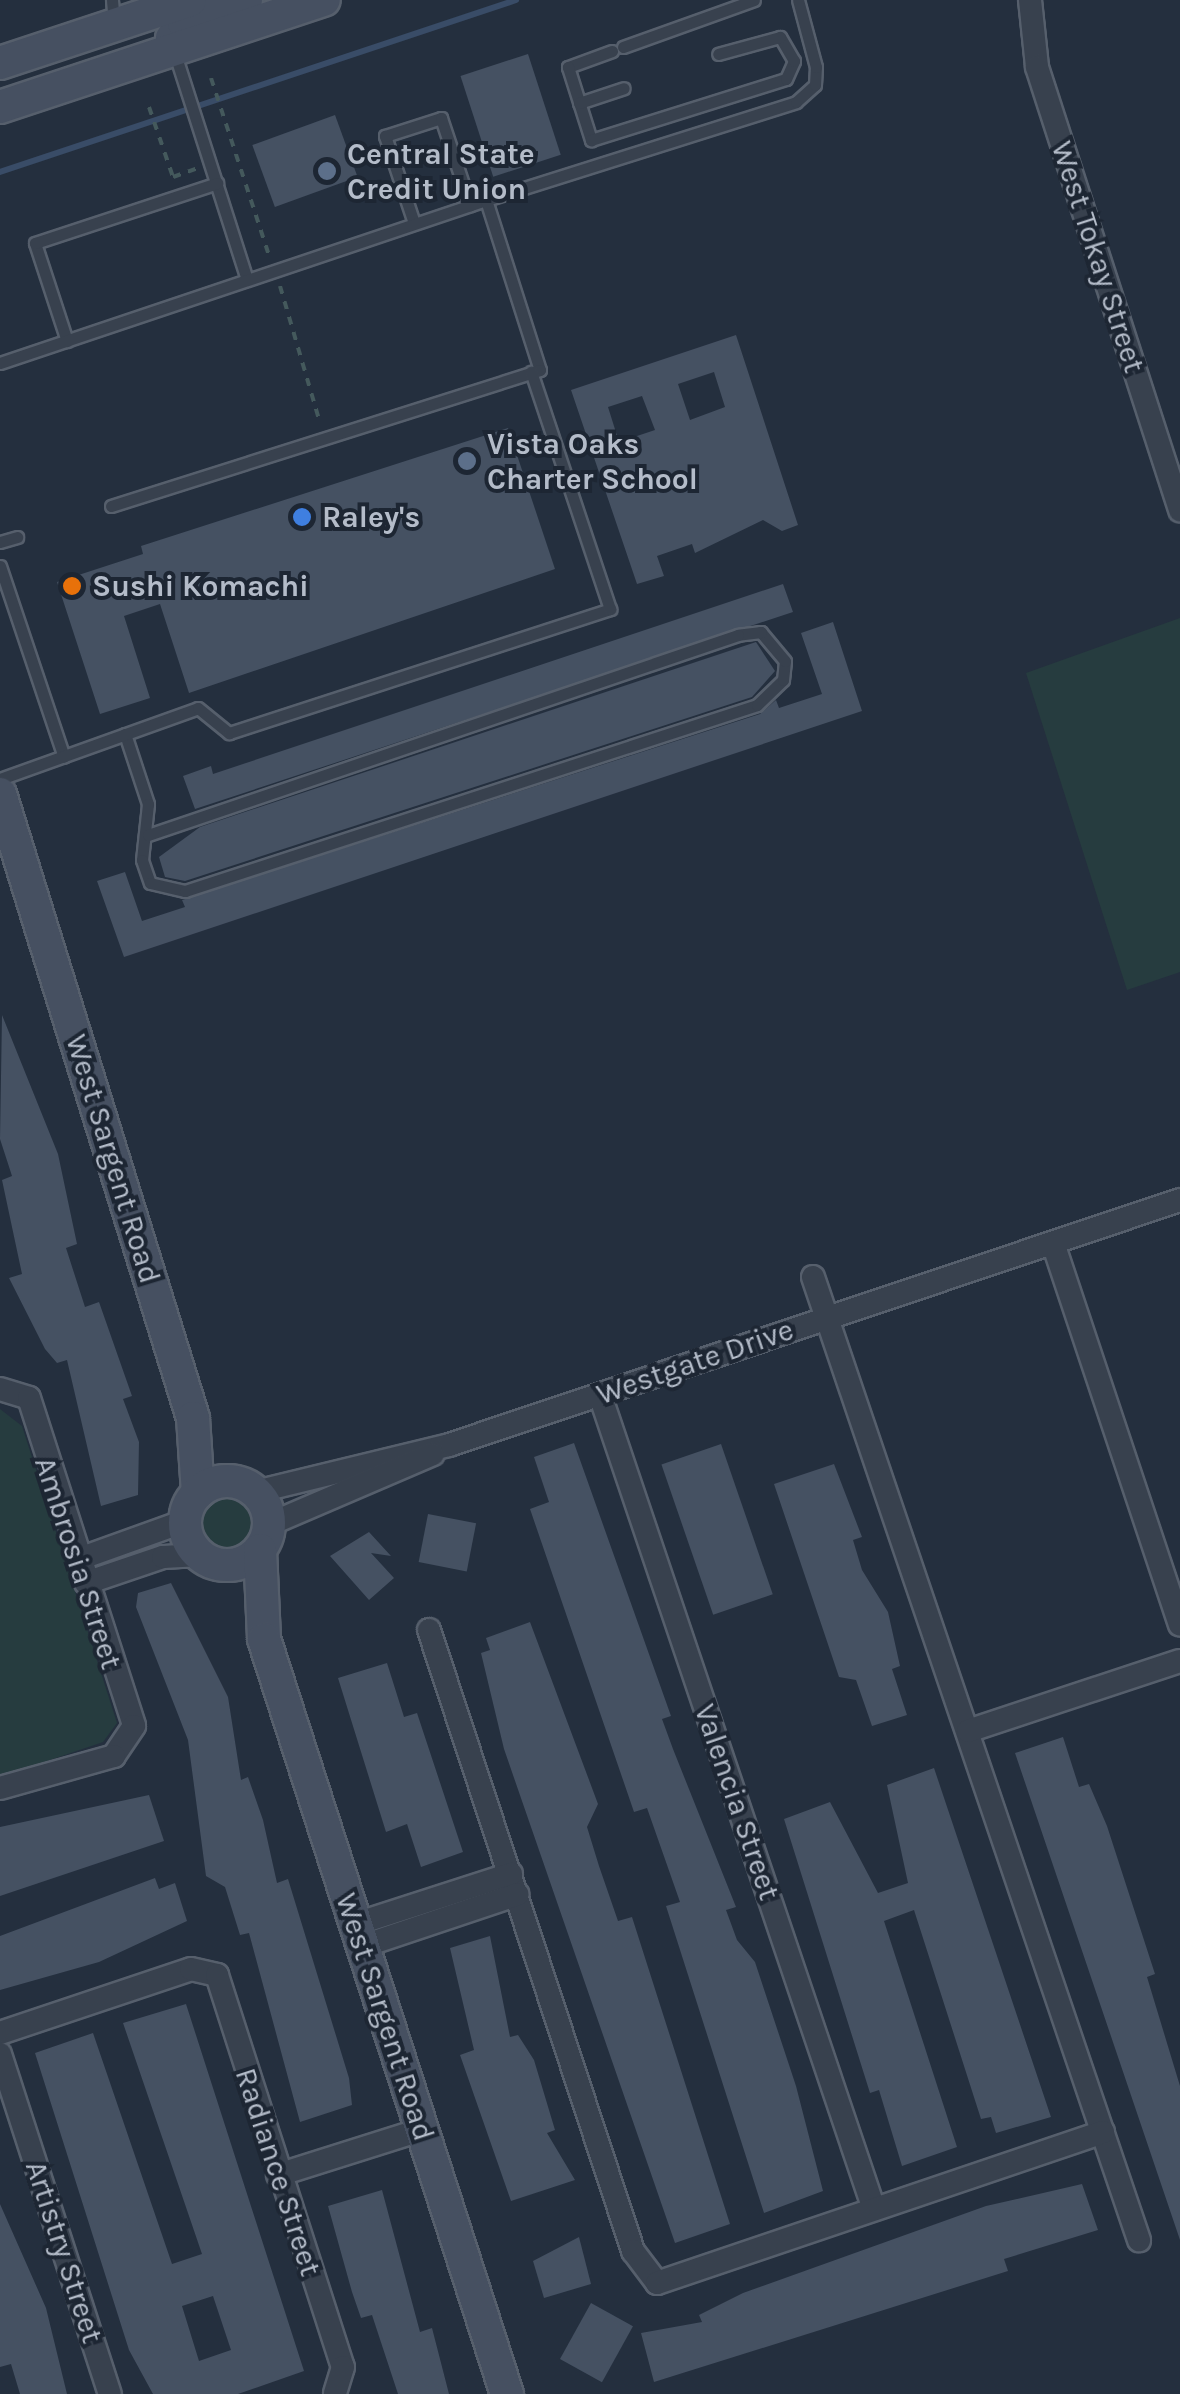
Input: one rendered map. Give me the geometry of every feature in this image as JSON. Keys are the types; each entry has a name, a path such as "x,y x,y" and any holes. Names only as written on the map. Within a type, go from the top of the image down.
{"street":[{"path":"0,64 113,13 190,0"},
{"path":"174,50 184,23 246,0"},
{"path":"0,107 324,0"},
{"name":"West Tokay Street","path":"1030,0 1037,67 1180,511"},
{"name":"West Sargent Road","path":"0,794 193,1418 192,1507 208,1560 264,1638 507,2394"},
{"name":"Westgate Drive","path":"265,1537 450,1446 1180,1200"},
{"path":"1053,1243 1180,1624"},
{"path":"813,1277 1139,2240"},
{"name":"Ambrosia Street","path":"0,1788 114,1756 131,1737 79,1559 10,1389"},
{"name":"Valencia Street","path":"600,1395 874,2209"},
{"name":"West Sargent Road","path":"193,1418 244,1487 265,1537 264,1638"},
{"name":"Westgate Drive","path":"244,1487 450,1446"},
{"path":"79,1559 244,1487"},
{"path":"86,1583 163,1557 208,1560 265,1537"},
{"path":"429,1630 633,2251 658,2284 1103,2132"},
{"path":"968,1731 1180,1661"},
{"path":"359,1935 515,1884"},
{"name":"Radiance Street","path":"0,2033 208,1969 222,1985 339,2386"},
{"name":"Artistry Street","path":"0,2054 110,2394"},
{"path":"278,2175 421,2130"}],"lane":[{"path":"718,54 780,38 792,72 592,140 568,67 754,0"},
{"path":"0,364 414,223 796,102 815,84 816,67 798,0"},
{"path":"174,50 247,279"},
{"path":"579,102 624,88"},
{"path":"414,223 385,136 440,118 470,205"},
{"path":"608,136 617,160"},
{"path":"67,340 36,243 217,183"},
{"path":"111,506 540,370 486,200"},
{"path":"0,779 198,708 230,733 610,609 531,372"},
{"path":"0,542 17,536"},
{"path":"0,566 64,757"},
{"path":"125,734 148,835 142,860 150,884 186,891 757,705 784,680 785,661 762,632 738,635 148,835"}],"path":[{"path":"212,78 324,418 310,443"},
{"path":"150,109 173,177 235,155"}],"green space":[{"path":"1180,618 1180,972 1127,990 1026,673"},
{"path":"0,1409 22,1426 117,1723 103,1742 0,1777"},
{"path":"227,1498 244,1506 252,1523 244,1540 227,1548 210,1540 202,1523 210,1506"}],"building":[{"path":"528,54 561,155 493,177 460,76"},
{"path":"335,115 358,177 275,207 252,145"},
{"path":"736,335 798,525 782,531 763,520 695,553 692,544 657,556 664,576 637,584 571,390","holes":["714,372 725,407 690,420 678,384","642,396 655,430 619,442 608,407"]},
{"path":"508,428 555,569 189,693 160,604 124,616 150,698 100,714 57,582 143,554 141,546"},
{"path":"783,584 793,612 195,809 183,776 211,766 213,774"},
{"path":"833,622 862,711 124,957 97,881 125,872 142,921 185,907 182,900 760,714 776,700 779,708 822,694 801,633"},
{"path":"756,642 775,671 752,697 185,881 165,877 159,857 200,827"},
{"path":"2,1015 58,1154 77,1244 66,1248 85,1307 99,1302 132,1396 123,1399 139,1442 138,1495 101,1506 67,1360 57,1363 45,1349 9,1278 22,1274 2,1180 12,1176 0,1139"},
{"path":"574,1443 671,1716 662,1719 736,1907 726,1910 737,1940 755,1962 796,2086 823,2191 764,2213 666,1906 680,1902 647,1808 634,1812 530,1509 549,1502 534,1457"},
{"path":"721,1444 773,1594 713,1615 661,1465"},
{"path":"834,1464 862,1537 853,1540 862,1570 888,1612 900,1666 892,1669 907,1715 872,1726 856,1680 839,1677 774,1484"},
{"path":"428,1514 476,1523 467,1571 419,1562"},
{"path":"369,1532 391,1556 371,1553 394,1578 369,1600 330,1556"},
{"path":"171,1583 228,1697 241,1780 248,1777 263,1820 277,1883 288,1879 349,2078 352,2105 300,2122 249,1933 240,1935 225,1887 206,1876 188,1740 136,1607 138,1593"},
{"path":"530,1622 598,1804 587,1827 599,1866 618,1921 632,1917 730,2224 675,2243 504,1749 481,1653 490,1650 486,1638"},
{"path":"387,1663 404,1717 417,1713 463,1852 421,1867 407,1824 386,1832 338,1678"},
{"path":"1063,1737 1079,1787 1089,1784 1107,1826 1155,1974 1147,1977 1180,2086 1180,2240 1015,1753"},
{"path":"934,1768 1051,2117 996,2133 991,2117 981,2119 914,1910 884,1921 957,2147 902,2166 879,2090 870,2093 784,1819 830,1802 878,1893 908,1883 887,1785"},
{"path":"149,1795 164,1841 0,1896 0,1827"},
{"path":"155,1878 159,1889 175,1883 187,1921 99,1962 0,1990 0,1936"},
{"path":"490,1936 510,2037 518,2035 534,2060 555,2130 547,2133 575,2180 511,2201 460,2055 474,2050 450,1948"},
{"path":"186,2004 304,2371 238,2394 153,2394 129,2350 35,2053 93,2033 172,2264 202,2254 123,2023","holes":["213,2296 231,2350 199,2361 182,2306"]},
{"path":"1082,2184 1098,2230 1004,2259 1008,2271 654,2382 641,2333 702,2322 699,2315 743,2293 986,2206"},
{"path":"382,2190 420,2332 432,2328 449,2394 398,2394 372,2315 361,2318 352,2292 328,2206"},
{"path":"0,2204 46,2308 67,2394 20,2394 11,2364 0,2367"},
{"path":"579,2237 591,2284 544,2298 533,2261"},
{"path":"591,2303 633,2326 602,2382 560,2359"}],"waterway":[{"path":"0,172 516,0"}],"place":[{"name":"Central State Credit Union","path":"327,171"},
{"name":"Vista Oaks Charter School","path":"467,461"},
{"name":"Raley's","path":"302,517"},
{"name":"Sushi Komachi","path":"72,586"}]}
